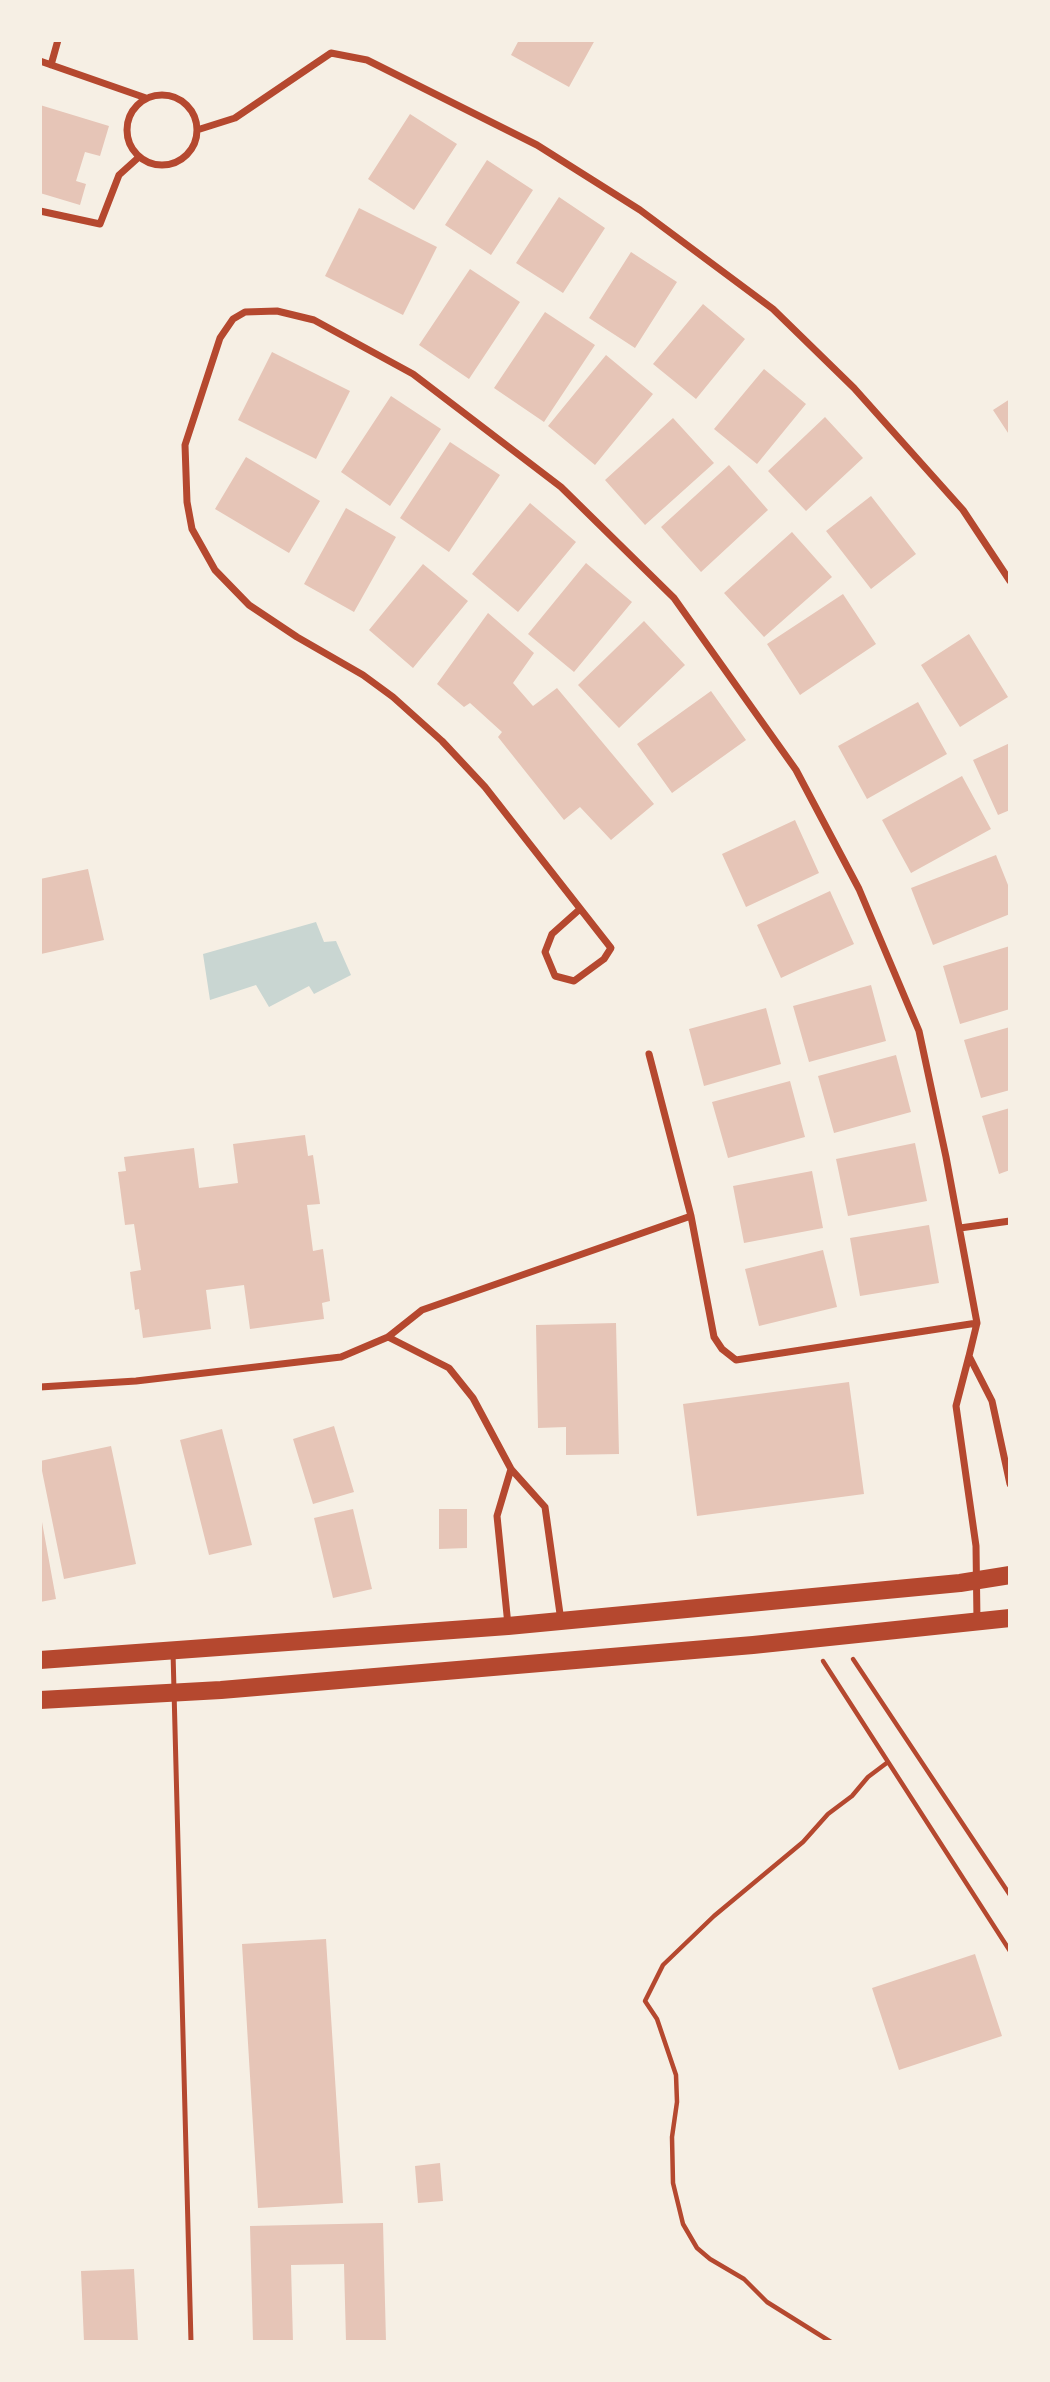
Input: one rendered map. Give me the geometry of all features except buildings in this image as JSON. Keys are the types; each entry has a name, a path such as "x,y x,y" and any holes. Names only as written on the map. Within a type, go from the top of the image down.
{"main road":[{"path":"40,1660 508,1626 946,1584 1010,1575"},
{"path":"40,1700 174,1693 739,1646 1010,1618"}],"street":[{"path":"51,65 58,40"},
{"path":"197,130 235,118 331,53 367,60 537,145 640,210 773,309 854,388 963,509 1010,581"},
{"path":"40,61 146,98 169,95 181,99 190,107 197,130 190,151 182,159 160,165 139,157 132,149 127,138 129,115 136,105 146,98"},
{"path":"40,211 100,223 119,175 139,157"},
{"path":"580,909 552,934 545,952 555,976 574,981 604,959 611,948 485,787 442,741 393,697 363,675 297,637 249,604 215,570 192,529 187,502 185,445 220,338 233,319 245,312 277,311 314,320 413,373 561,487 674,598 796,770 859,889 919,1031 977,1323 957,1406 976,1546 977,1622"},
{"path":"649,1054 691,1216 714,1337 722,1349 736,1360 977,1323"},
{"path":"40,1387 136,1381 341,1357 388,1338 422,1310 691,1216"},
{"path":"960,1228 1010,1221"},
{"path":"388,1338 449,1368 472,1398 511,1469 545,1507 561,1621"},
{"path":"969,1356 992,1401 1010,1484"},
{"path":"508,1626 497,1516 511,1469"}],"lane":[{"path":"173,1652 191,2342"}],"path":[{"path":"841,1635 853,1659 1010,1895"},
{"path":"810,1638 1010,1951"},
{"path":"831,2342 767,2302 744,2279 709,2259 697,2248 683,2224 673,2183 672,2137 677,2102 676,2075 657,2019 645,2001 663,1965 714,1916 803,1842 828,1814 852,1796 868,1777 888,1762"}],"shaded area":[{"path":"316,922 324,942 336,941 351,975 314,994 309,986 269,1007 256,985 210,1000 203,954"}]}
